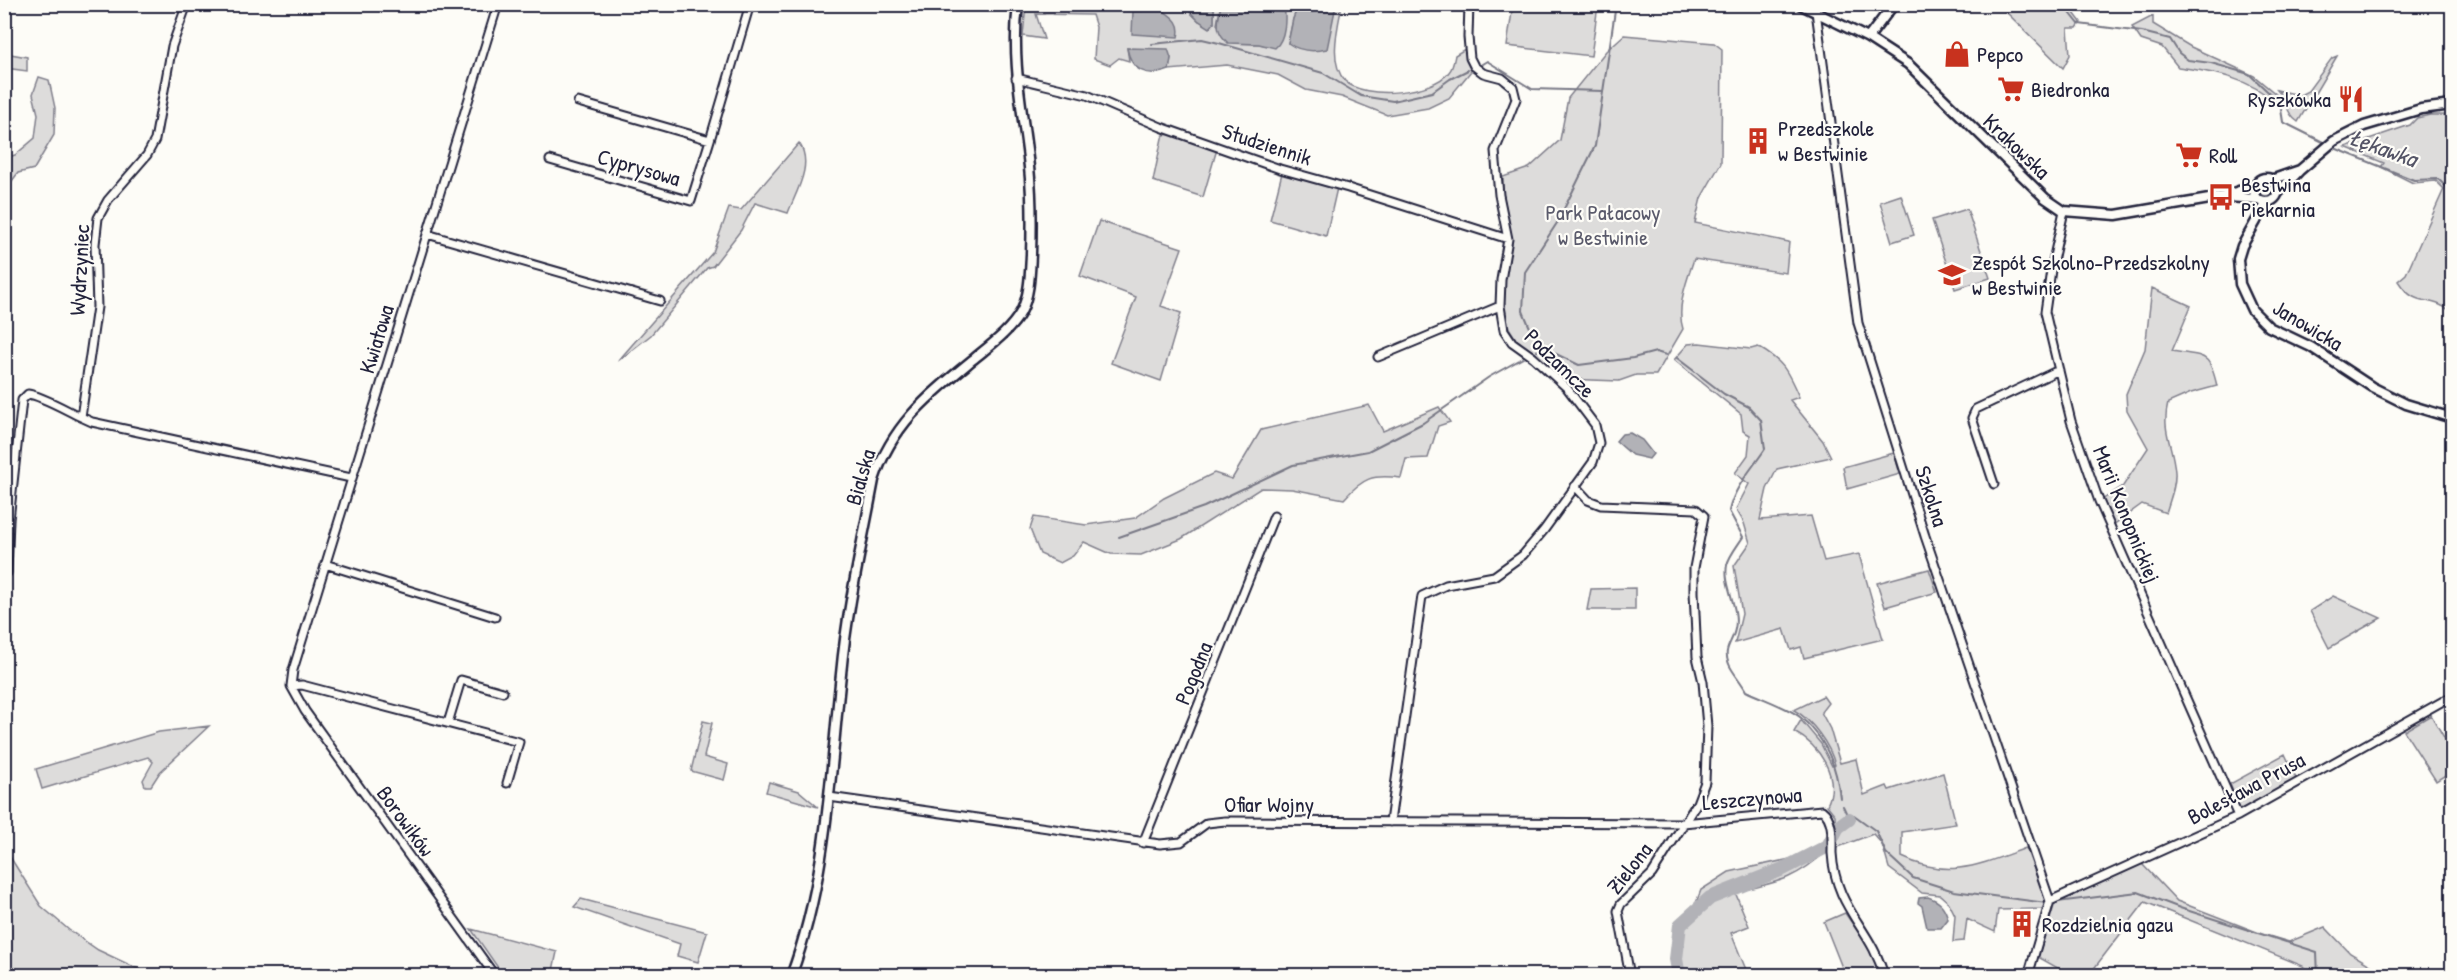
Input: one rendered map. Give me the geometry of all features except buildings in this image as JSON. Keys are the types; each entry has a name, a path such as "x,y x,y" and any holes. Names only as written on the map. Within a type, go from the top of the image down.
{"street":[{"name":"Wydrzyniec","path":"81,417 97,307 95,244 97,224 108,200 147,155 155,140 172,46 187,4"},
{"name":"Kwiatowa","path":"291,686 293,670 351,478 498,4"},
{"name":"Cyprysowa","path":"550,160 691,201 750,4"},
{"name":"Bialska","path":"790,975 802,943 811,908 829,797 843,657 874,480 879,464 906,418 1011,325 1021,311 1026,297 1030,277 1031,197 1016,78 1015,44 1018,4"},
{"name":"Podzamcze","path":"1390,822 1422,596 1446,585 1494,576 1522,555 1544,530 1593,462 1599,443 1595,425 1567,388 1533,357 1512,342 1504,330 1500,306 1501,280 1508,239 1499,195 1495,151 1516,99 1513,87 1503,78 1483,73 1474,66 1470,58 1469,4"},
{"name":"Krakowska","path":"1799,4 1815,9 1868,38 1908,64 2045,198 2064,211"},
{"path":"1868,38 1894,4"},
{"name":"Szkolna","path":"1815,9 1858,323 1925,536 2050,901"},
{"name":"Studziennik","path":"1016,78 1087,95 1161,127 1280,169 1508,239"},
{"name":"Cyprysowa","path":"578,102 710,140"},
{"path":"2224,196 2267,202 2273,200 2300,170 2334,141 2364,126 2421,109 2452,105"},
{"path":"2064,211 2116,215 2224,196 2254,186 2261,179 2271,180 2300,170"},
{"path":"2271,180 2277,188 2277,194"},
{"path":"2254,186 2257,199"},
{"name":"Janowicka","path":"2267,202 2242,246 2238,259 2240,284 2252,310 2270,327 2334,361 2372,387 2406,404 2452,418"},
{"name":"Marii Konopnickiej","path":"2064,211 2051,270 2046,312 2071,421 2099,501 2238,816"},
{"path":"427,234 660,302"},
{"path":"1378,357 1500,306"},
{"path":"1994,484 1972,418 1976,409 2059,370"},
{"path":"7,573 9,520 22,400 28,394 35,394 92,422 351,478"},
{"path":"1575,486 1588,500 1601,505 1696,509 1704,516 1694,568 1694,592 1697,657 1703,682 1707,719 1705,782 1697,803 1683,823"},
{"name":"Pogodna","path":"1143,843 1274,516"},
{"path":"325,564 495,617"},
{"path":"448,723 461,680 503,692"},
{"path":"291,686 302,685 519,742 507,783"},
{"name":"Borowików","path":"291,686 305,711 495,975"},
{"name":"Bolesława Prusa","path":"2050,901 2238,816 2452,696"},
{"name":"Ofiar Wojny","path":"829,797 1160,844 1181,842 1207,823 1225,821 1683,823"},
{"name":"Leszczynowa","path":"1683,823 1822,810 1827,814 1831,826 1833,871 1837,885 1850,913 1880,959 1884,975"},
{"name":"Zielona","path":"1630,975 1618,911 1621,904 1652,874 1683,823"},
{"path":"2028,975 2050,901"}],"green space":[{"path":"1221,4 1217,24 1233,43 1275,47 1283,32 1284,5 1311,5 1297,9 1288,43 1329,33 1336,5 1342,5 1336,44 1337,64 1345,81 1367,91 1398,92 1429,85 1449,72 1455,55 1465,49 1471,71 1449,98 1428,108 1387,115 1342,97 1306,90 1278,75 1227,65 1169,70 1171,58 1127,48 1129,61 1119,58 1110,65 1094,59 1096,27 1092,15 1036,14 1044,39 1023,36 1026,5 1183,5 1199,21 1214,23 1214,5"},
{"path":"1513,5 1598,5 1591,56 1507,46"},
{"path":"1999,5 2068,5 2081,22 2077,28 2068,28 2070,55 2063,68"},
{"path":"2153,16 2153,24 2191,47 2254,76 2283,100 2277,104 2267,95 2243,82 2205,71 2178,67 2162,47 2141,40 2132,27"},
{"name":"Park Pałacowy w Bestwinie","path":"1624,35 1714,43 1722,49 1721,163 1701,198 1695,223 1789,242 1786,273 1694,259 1682,303 1683,329 1656,375 1636,375 1619,381 1564,379 1516,339 1509,328 1504,307 1505,278 1512,238 1503,193 1503,177 1529,168 1560,140 1568,98 1606,51"},
{"path":"5,53 27,57 27,71 5,68"},
{"path":"2337,56 2298,122 2291,115 2277,90 2300,95 2308,91 2332,58"},
{"path":"39,77 49,80 55,108 54,135 34,169 18,173 5,187 5,158 15,155 35,138 38,114 33,94"},
{"path":"2430,115 2452,115 2452,312 2436,303 2417,299 2398,281 2406,274 2444,189 2436,181 2413,183 2381,167 2384,163 2345,147 2410,125 2417,118"},
{"path":"1171,134 1217,149 1203,197 1153,181 1162,138 1164,135"},
{"path":"799,143 805,160 804,169 788,213 755,203 741,230 713,266 707,268 651,335 618,361 713,252 729,208 741,210"},
{"path":"1282,173 1337,188 1326,236 1270,220"},
{"path":"2262,181 2270,181 2275,186 2273,197 2262,199 2257,194 2257,186"},
{"path":"1901,195 1914,235 1892,242 1880,202"},
{"path":"1967,209 1990,278 1955,289 1932,220"},
{"path":"1099,221 1182,248 1161,306 1181,313 1161,381 1111,363 1136,297 1080,276"},
{"path":"2152,288 2191,306 2172,351 2199,355 2208,361 2217,386 2191,393 2168,403 2166,422 2175,477 2166,513 2142,504 2113,525 2102,500 2123,486 2148,448 2127,410 2126,394 2145,349"},
{"path":"1699,343 1751,349 1758,347 1774,357 1788,373 1799,397 1790,400 1823,441 1831,457 1777,469 1767,489 1760,520 1811,516 1824,561 1859,554 1883,639 1804,658 1801,647 1791,650 1784,629 1735,643 1742,614 1734,566 1750,543 1744,523 1736,509 1749,484 1735,473 1748,455 1750,435 1743,431 1741,414 1674,360 1688,344"},
{"path":"1369,405 1383,431 1439,407 1450,422 1438,426 1428,458 1406,459 1401,478 1375,477 1369,479 1357,486 1344,499 1292,489 1261,488 1181,539 1141,555 1111,554 1084,542 1073,556 1060,563 1040,554 1030,529 1034,517 1086,525 1135,518 1164,498 1214,473 1232,479 1261,430"},
{"path":"1894,453 1900,474 1847,489 1843,467"},
{"path":"1929,569 1937,592 1885,607 1877,583"},
{"path":"1635,588 1635,610 1587,610 1591,589"},
{"path":"2333,596 2381,618 2329,648 2310,611"},
{"path":"1823,696 1828,703 1821,712 1830,729 1840,763 1856,759 1864,795 1887,786 1889,790 1943,773 1956,824 1902,832 1902,857 1935,868 1965,867 2026,848 2046,900 2043,909 1998,910 1995,932 1967,919 1964,941 1953,942 1955,915 1949,903 1940,895 1922,893 1889,868 1882,844 1873,834 1836,848 1835,815 1827,805 1831,794 1829,773 1819,753 1794,732 1801,720 1821,744 1832,766 1835,765 1829,749 1819,734 1801,714 1794,710"},
{"path":"2431,715 2452,751 2452,771 2436,781 2404,731"},
{"path":"703,721 712,723 704,757 728,764 724,780 691,771"},
{"path":"209,726 160,772 151,786 145,786 143,780 153,762 148,757 42,789 36,769 159,732"},
{"path":"2285,754 2297,780 2240,810 2230,784"},
{"path":"769,782 799,791 818,807 766,792"},
{"path":"1827,840 1829,849 1796,874 1735,892 1749,926 1731,933 1747,972 1736,976 1675,976 1672,958 1677,921 1694,908 1701,890 1729,872 1804,856"},
{"path":"5,849 41,906 69,930 98,950 151,975 5,975"},
{"path":"2142,864 2177,901 2289,942 2325,927 2350,953 2387,975 2310,975 2303,966 2145,902 2089,975 2070,975 2038,957 2055,903"},
{"path":"581,899 707,932 698,962 677,956 680,944 574,907"},
{"path":"1845,913 1876,958 1881,975 1845,975 1824,922"},
{"path":"471,929 557,952 552,975 503,975"}],"shaded area":[{"path":"1183,5 1214,5 1214,23 1210,28 1199,21"},
{"path":"1221,5 1284,5 1283,34 1275,48 1259,44 1228,43 1219,30"},
{"path":"1306,5 1336,5 1327,49 1307,50 1288,43 1297,9"},
{"path":"1161,9 1172,17 1179,27 1178,37 1132,34 1133,11"},
{"path":"1127,48 1168,49 1171,58 1169,70 1154,73 1141,71 1132,62"},
{"path":"1630,433 1642,440 1653,454 1649,459 1632,455 1616,441 1622,434"},
{"path":"1928,897 1936,900 1945,911 1948,919 1941,928 1927,928 1922,906 1918,903 1919,898"}],"waterway":[{"path":"1616,4 1595,146 1557,223 1525,272 1523,311 1533,335 1554,353 1579,365 1633,358 1656,352 1666,355"},
{"name":"Łękawka","path":"2063,4 2079,24 2142,32 2170,39 2179,53 2188,60 2211,63 2249,74 2280,103 2283,122 2327,144"},
{"path":"1152,44 1202,39 1219,43 1323,73 1361,96 1393,101 1432,92 1468,70"},
{"path":"1482,64 1487,61 1532,89 1603,91"},
{"name":"Łękawka","path":"2332,147 2414,180 2438,179 2452,192"},
{"path":"1537,351 1545,347"},
{"path":"1119,537 1204,507 1293,465 1368,451 1423,423 1489,377 1523,358"},
{"path":"1677,358 1724,394 1749,407 1761,420 1765,449 1739,486 1729,511 1743,537 1727,565 1727,581 1736,621 1734,634 1727,650 1727,659 1746,691 1795,714 1809,725 1823,743 1833,764 1840,798"},
{"path":"1843,806 1849,819 1854,815 1876,831 1886,853 1913,878 1954,891 2047,903"},
{"path":"1679,976 1676,959 1680,925 1710,898 1783,869 1828,846 1838,827 1849,819"},
{"path":"2057,902 2138,892 2180,908 2317,952 2318,976"}],"place":[{"name":"Pepco","path":"1957,54"},
{"name":"Biedronka","path":"2011,89"},
{"name":"Ryszkówka","path":"2351,99"},
{"name":"Przedszkole w Bestwinie","path":"1758,141"},
{"name":"Roll","path":"2189,155"},
{"name":"Bestwina Piekarnia","path":"2221,197"},
{"name":"Zespół Szkolno-Przedszkolny w Bestwinie","path":"1952,275"},
{"name":"Rozdzielnia gazu","path":"2022,924"}]}
